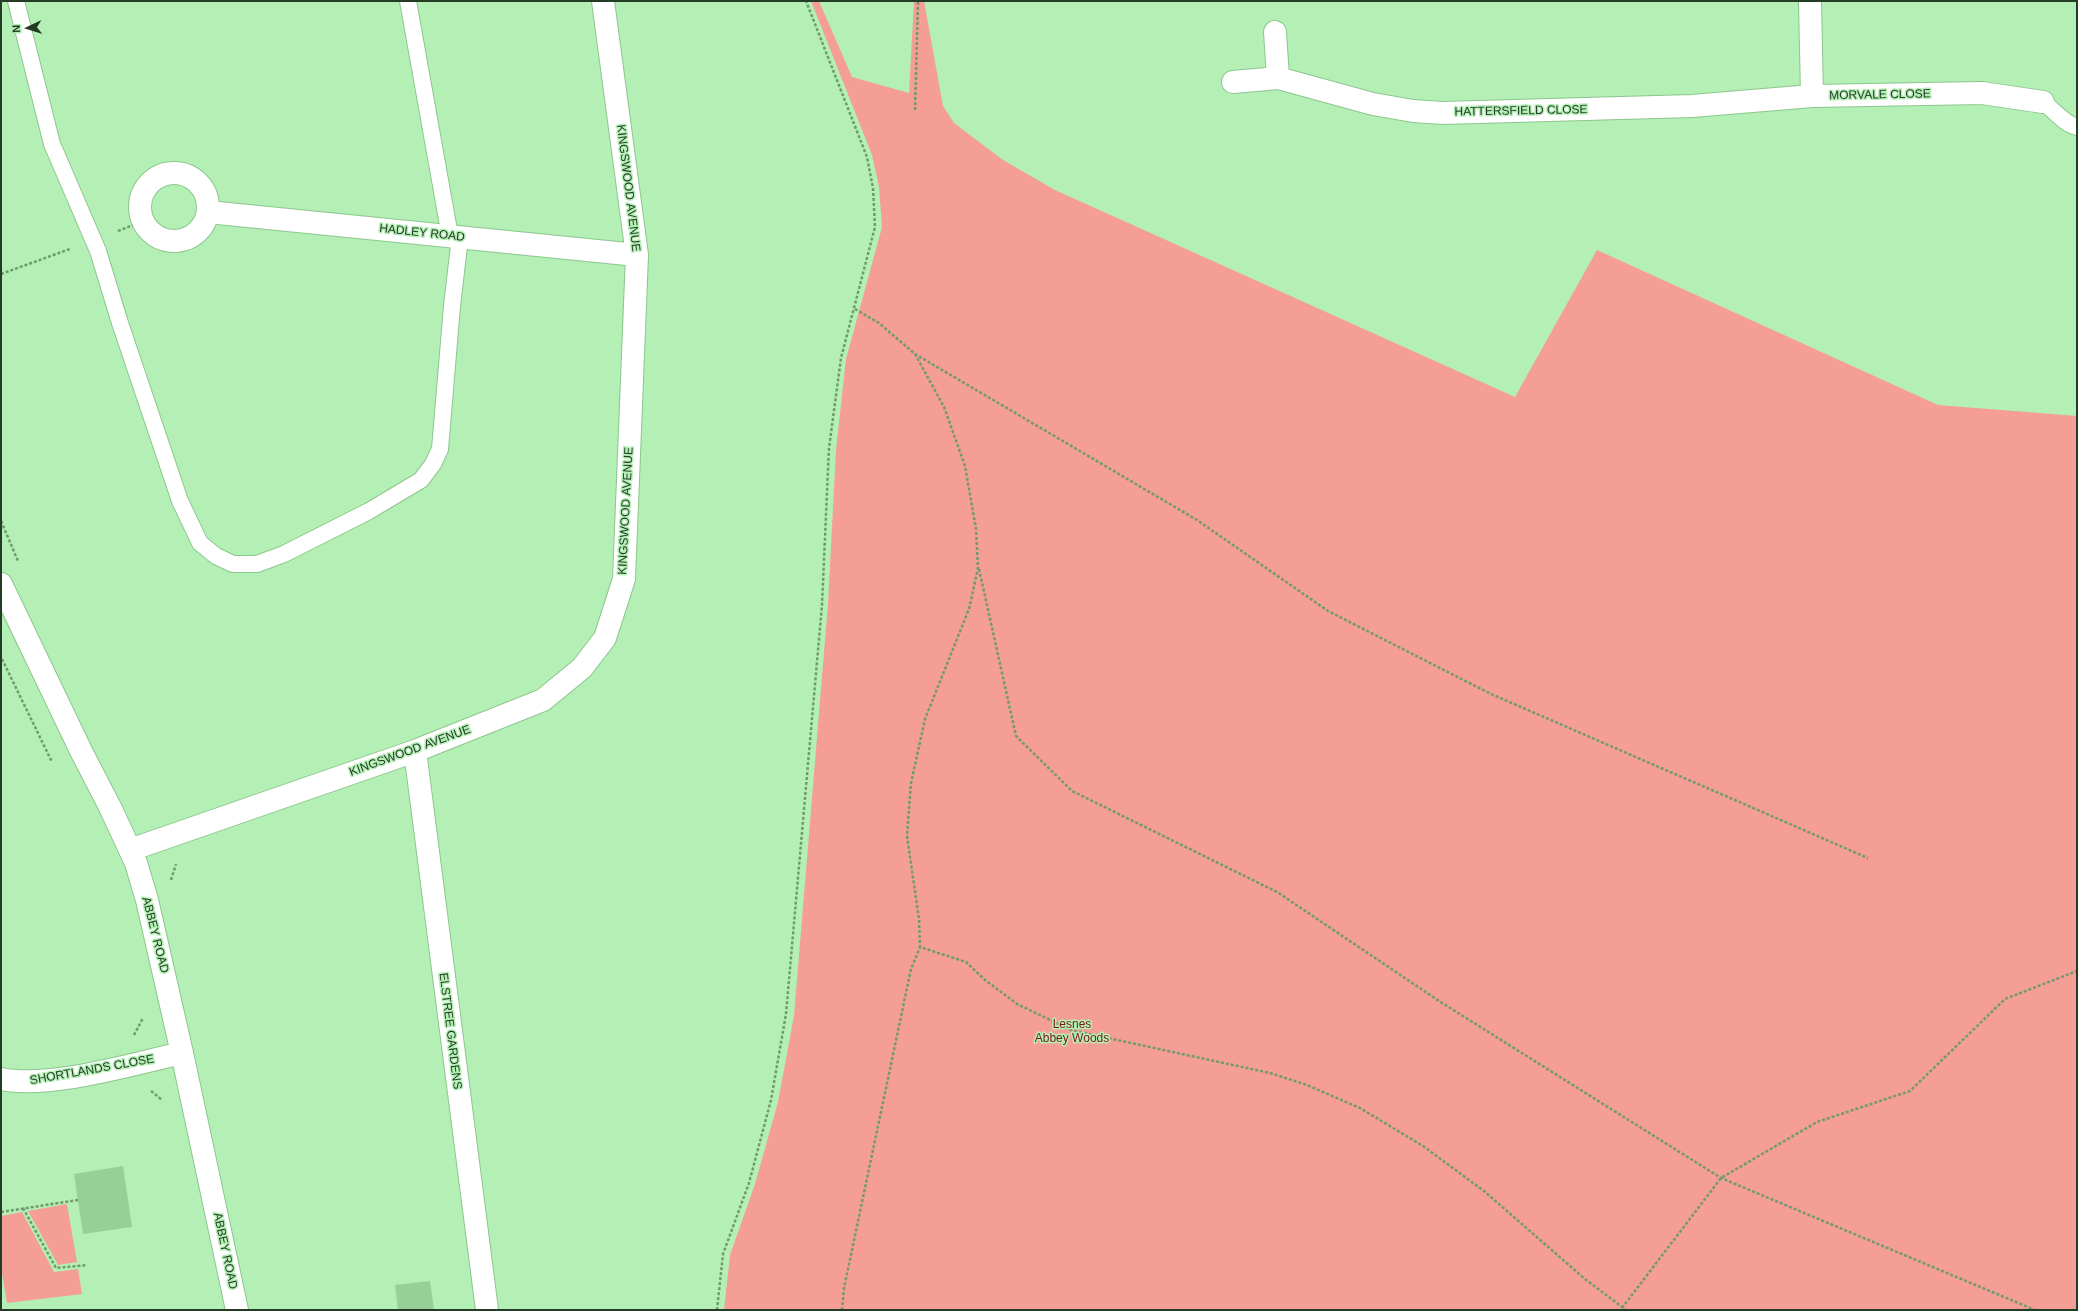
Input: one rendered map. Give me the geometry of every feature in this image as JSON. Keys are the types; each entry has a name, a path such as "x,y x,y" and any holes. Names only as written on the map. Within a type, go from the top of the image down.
{"street":[{"name":"KINGSWOOD AVENUE","path":"130,850 415,752 543,700 582,668 605,638 624,579 637,254 603,1"},
{"name":"MORVALE CLOSE","path":"1810,1 1812,96 1982,93 2043,102"},
{"path":"1276,32 1278,78"},
{"name":"HATTERSFIELD CLOSE","path":"1233,82 1278,78 1373,104 1443,113 1692,106 1812,96"},
{"name":"HADLEY ROAD","path":"208,212 637,254"},
{"name":"ABBEY ROAD","path":"1,584 26,639 130,850 147,900 182,1053 237,1310"},
{"name":"ELSTREE GARDENS","path":"415,752 487,1310"},
{"name":"SHORTLANDS CLOSE","path":"1,1079 27,1083 77,1075 182,1053"}],"lane":[{"path":"16,1 52,144 98,251 120,324 180,501 200,543 216,556 233,564 257,564 284,554 369,511 421,480 433,464 440,449 452,306 455,237 408,1"},
{"path":"2043,102 2055,110 2063,120 2077,127"}],"path":[{"path":"717,1310 723,1254 751,1176 771,1100 786,1014 822,605 829,448 841,358 855,309 875,227 873,188 867,157 806,1"},
{"path":"915,110 918,1"},
{"path":"855,309 879,323 915,354 1197,520 1328,611 1491,694 1868,858"},
{"path":"915,354 944,406 965,466 976,529 978,568 1016,736 1072,791 1277,892 1439,1001 1721,1178 2036,1310"},
{"path":"842,1310 844,1288 910,977 920,947 919,919 907,836 911,784 925,719 969,609 978,568"},
{"path":"1,656 55,767"},
{"path":"170,884 177,866 176,862"},
{"path":"920,947 966,962 985,980 1017,1004 1071,1030 1270,1073 1307,1085 1360,1108 1423,1146 1484,1191 1585,1279 1626,1310"},
{"path":"1622,1308 1721,1178 1817,1122 1910,1091 2005,999 2077,971"},
{"path":"133,1037 146,1012"},
{"path":"145,1088 166,1103"},
{"path":"1,1212 78,1200"},
{"path":"23,1208 56,1268 87,1265"}],"green space":[{"name":"Lesnes Abbey Woods","path":"811,1 819,1 852,77 909,93 914,1 924,1 943,106 954,123 1003,160 1055,190 1515,397 1597,250 1938,405 2077,416 2077,1310 724,1310 730,1255 755,1184 778,1102 794,1016 828,604 836,450 846,359 882,227 879,187 872,155"},
{"path":"67,1204 77,1262 58,1265 28,1211"},
{"path":"22,1212 54,1272 78,1269 82,1294 7,1303 1,1268 1,1216"}],"building":[{"path":"123,1166 132,1227 83,1234 74,1174"},
{"path":"430,1281 434,1310 398,1310 395,1285"}]}
